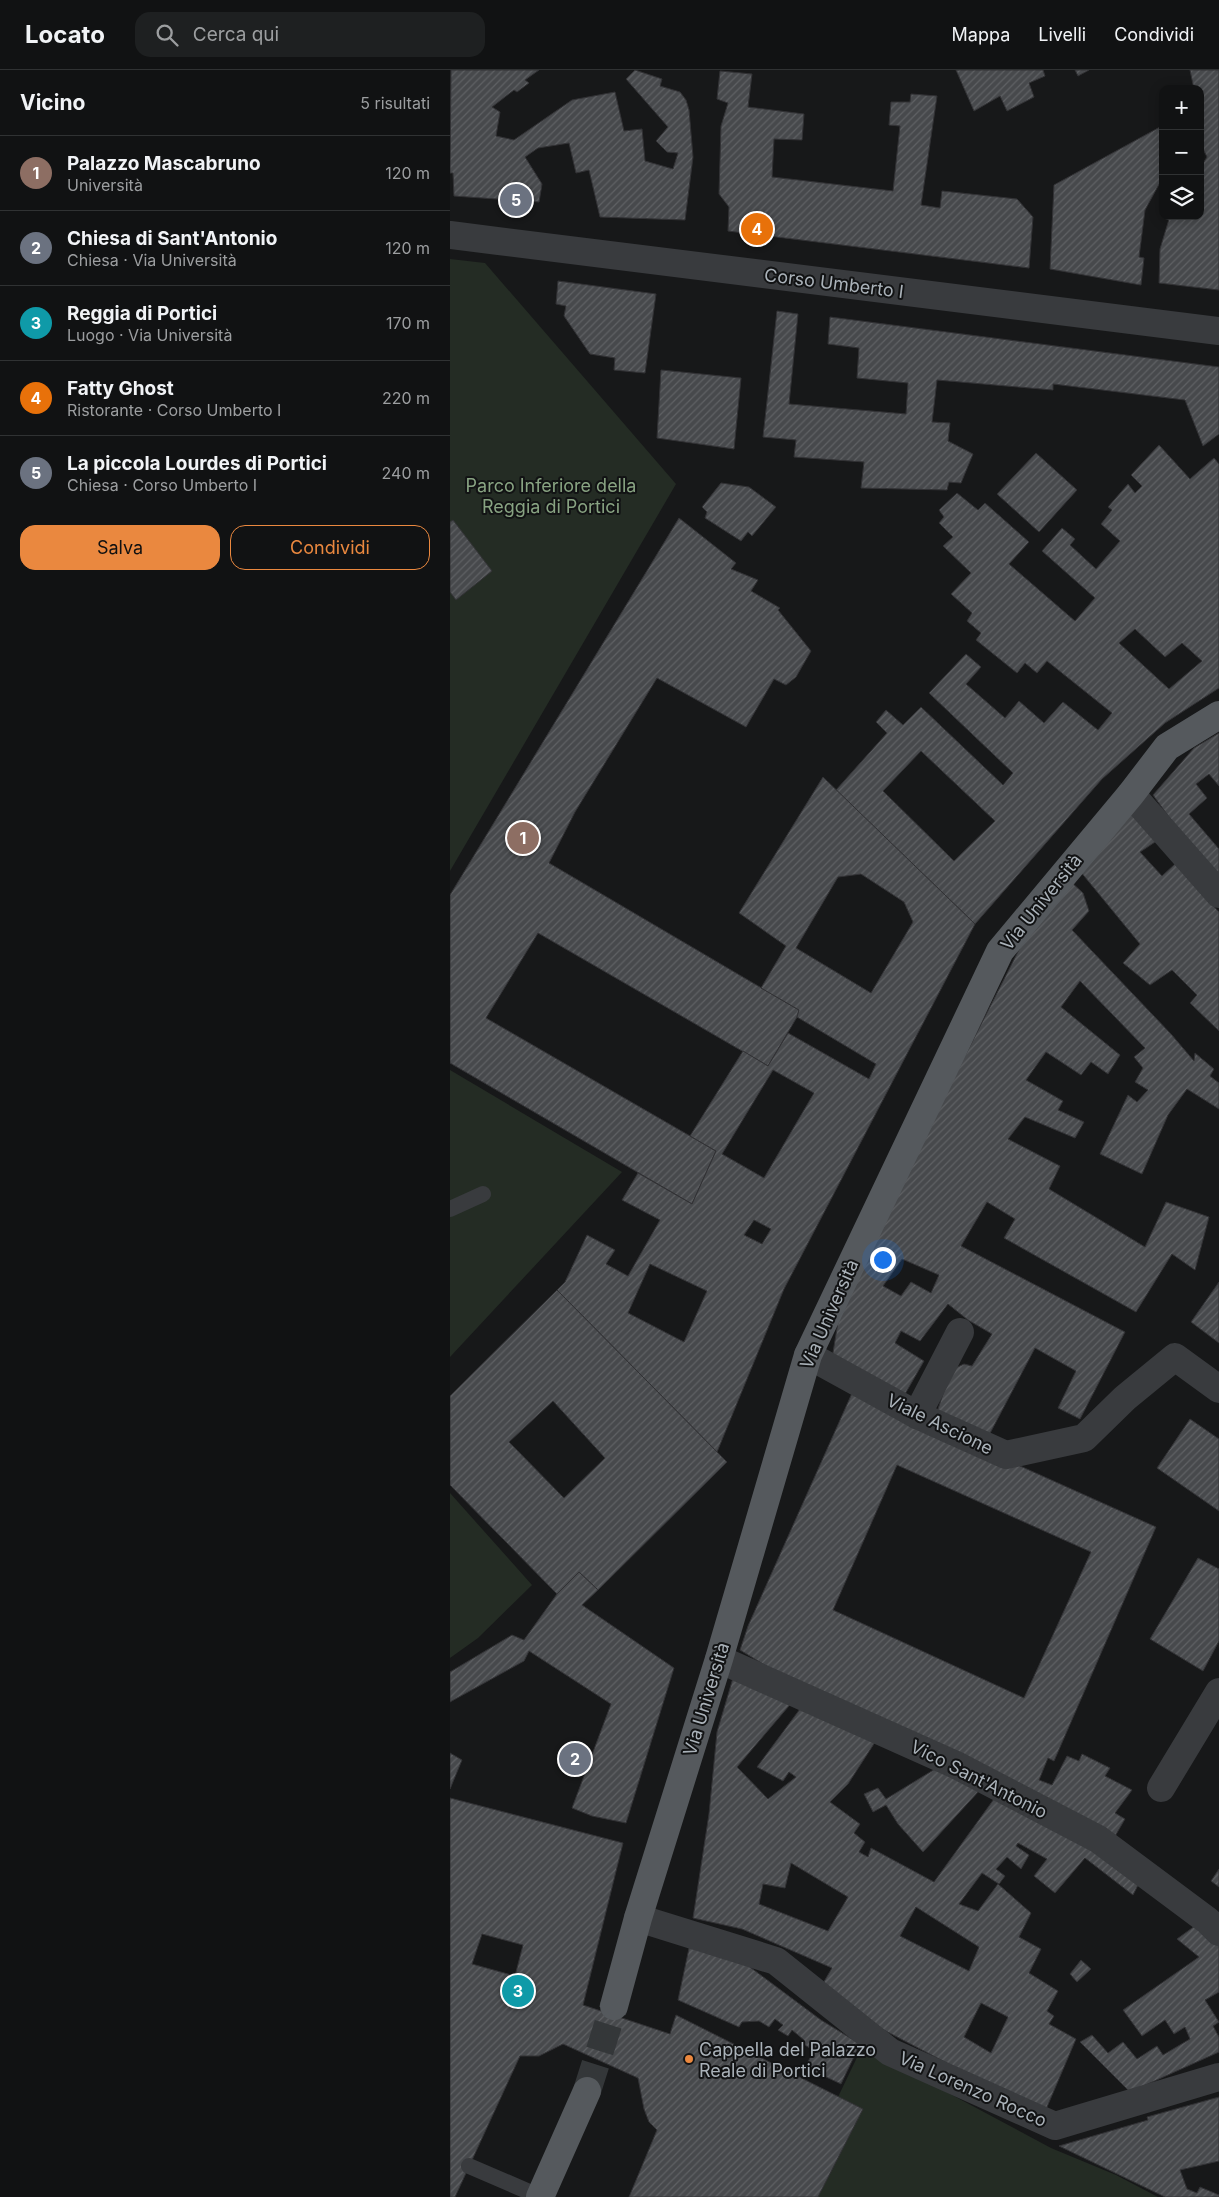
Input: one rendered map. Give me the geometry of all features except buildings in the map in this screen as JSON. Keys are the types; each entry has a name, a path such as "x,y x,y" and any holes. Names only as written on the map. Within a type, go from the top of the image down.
{"main road":[{"name":"Via Università","path":"614,2006 638,1918 719,1658 808,1355 1000,951 1130,794 1167,746 1219,715"},
{"path":"540,2197 587,2091"}],"street":[{"name":"Corso Umberto I","path":"450,235 1219,331"},
{"path":"1130,794 1219,894"},
{"path":"917,1415 960,1332"},
{"name":"Viale Ascione","path":"808,1355 917,1415 1006,1455 1084,1438 1125,1398 1175,1357 1219,1389"},
{"name":"Vico Sant'Antonio","path":"719,1658 956,1765 1098,1839 1200,1915 1219,1932"},
{"path":"1161,1788 1219,1692"},
{"name":"Via Lorenzo Rocco","path":"638,1918 776,1960 890,2052 1055,2126 1219,2077"}],"lane":[{"path":"450,1209 483,1194"},
{"path":"469,2166 540,2197"}],"green space":[{"name":"Parco Inferiore della Reggia di Portici","path":"450,259 485,263 676,484 450,871"},
{"path":"450,1070 622,1172 450,1357"},
{"path":"450,1493 532,1585 478,1638 450,1658"},
{"path":"862,2047 1051,2148 1116,2175 1158,2197 818,2197 862,2110 838,2097"}],"tunnel":[{"path":"587,2091 614,2006"}],"place":[{"name":"La piccola Lourdes di Portici","path":"516,200"},
{"name":"Fatty Ghost","path":"757,229"},
{"name":"Palazzo Mascabruno","path":"523,838"},
{"name":"Chiesa di Sant'Antonio","path":"575,1759"},
{"name":"Reggia di Portici","path":"518,1991"},
{"name":"Cappella del Palazzo Reale di Portici","path":"689,2059"}]}
